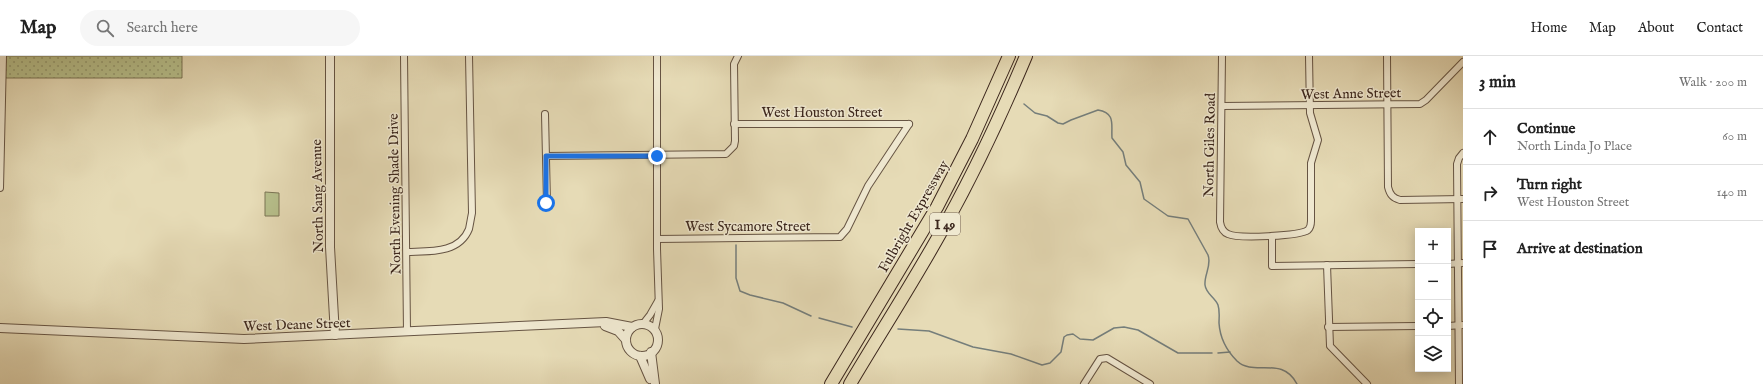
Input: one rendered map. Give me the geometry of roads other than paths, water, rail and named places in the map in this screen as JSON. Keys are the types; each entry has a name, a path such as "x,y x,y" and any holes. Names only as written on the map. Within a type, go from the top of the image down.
{"highway":[{"name":"Fulbright Expressway","path":"831,383 940,201 972,140 1009,56"},
{"name":"I 49","path":"850,384 922,264 960,197 1005,106 1026,56"}],"street":[{"path":"0,188 3,56"},
{"name":"North Sang Avenue","path":"330,56 330,247 336,335"},
{"name":"North Evening Shade Drive","path":"404,56 407,332"},
{"path":"407,252 442,250 458,243 468,229 472,213 469,56"},
{"path":"655,330 650,326 643,324 632,326 626,335 626,340 632,353 640,356 651,352 657,344 655,330 659,309 656,56"},
{"path":"546,156 657,156 726,154 731,150 735,142 734,64 738,56"},
{"name":"North Giles Road","path":"1222,56 1220,222 1222,230 1238,237 1272,236"},
{"path":"1308,56 1310,117 1318,140 1311,163 1312,221 1307,230 1297,233 1272,236 1272,266 1415,264"},
{"path":"1387,56 1388,188 1391,196 1400,200 1460,199"},
{"name":"West Anne Street","path":"1222,106 1416,104 1423,102 1463,62"},
{"path":"545,114 546,203"},
{"name":"West Houston Street","path":"734,124 909,124 868,186 847,229 840,238"},
{"path":"1459,384 1461,325 1460,199 1457,164 1463,153"},
{"name":"West Sycamore Street","path":"657,239 840,238"},
{"path":"1327,265 1328,340 1331,349 1367,384"},
{"path":"643,324 658,301"},
{"name":"West Deane Street","path":"0,328 244,339 606,322 632,326"},
{"name":"West Deane Street","path":"595,323 618,331 626,340"},
{"path":"1451,326 1461,325"},
{"path":"1328,327 1415,326"},
{"path":"651,352 654,384"},
{"path":"640,356 654,384"},
{"path":"1084,384 1100,359 1103,357 1150,384"}],"waterway":[{"path":"1024,104 1035,113 1047,116 1058,123 1063,124 1098,110 1108,114 1112,124 1112,138 1123,152 1126,165 1140,182 1144,199 1168,216 1188,219 1208,255 1209,266 1205,285 1207,291 1218,305 1221,334 1224,344 1230,353 1237,361 1244,365 1284,370 1291,375 1297,384"},
{"path":"736,245 736,278 740,291 783,303 811,316"},
{"path":"819,318 852,327"},
{"path":"898,329 929,331 973,347 1011,354 1042,365 1050,363 1061,352 1064,337 1067,335 1073,334 1080,339 1093,340 1114,328 1124,327 1138,330 1178,353 1212,353"},
{"path":"1218,353 1230,352"}]}
